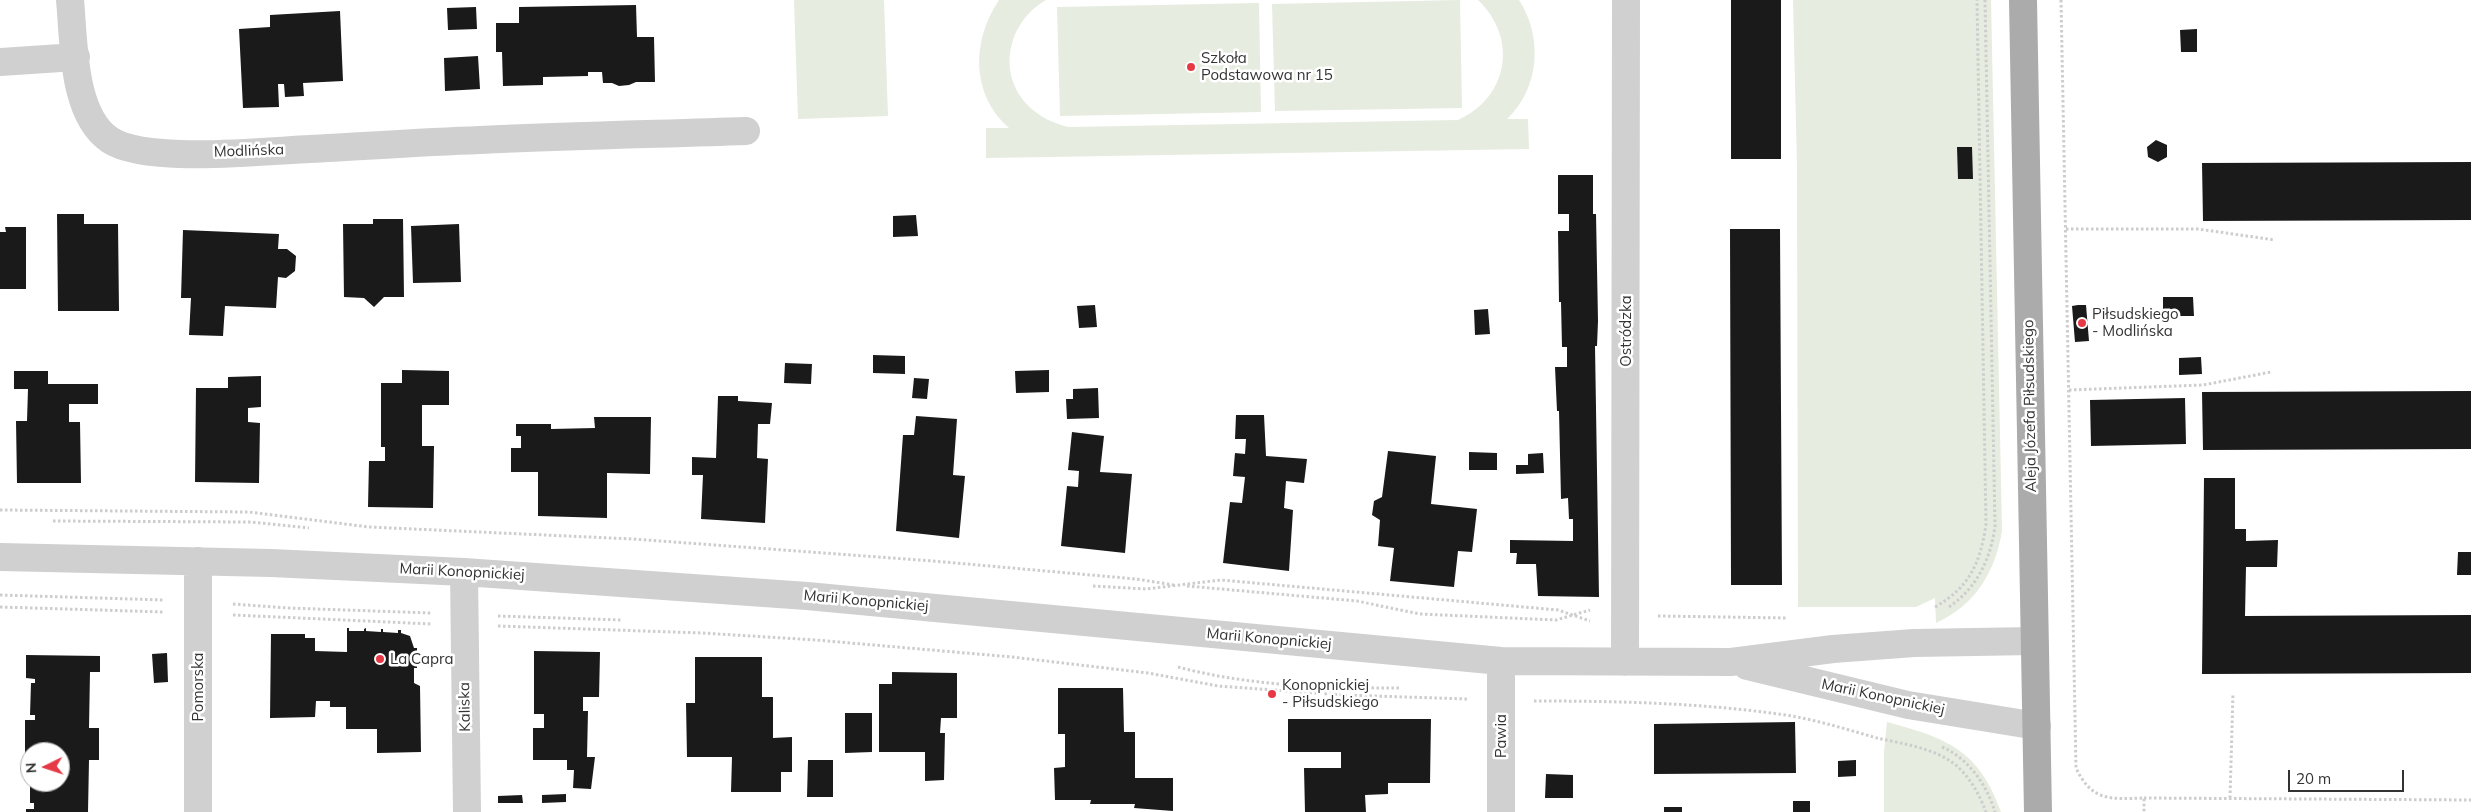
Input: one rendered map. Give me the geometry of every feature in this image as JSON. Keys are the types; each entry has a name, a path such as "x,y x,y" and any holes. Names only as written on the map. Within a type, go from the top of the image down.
{"main road":[{"name":"Aleja Józefa Piłsudskiego","path":"2023,0 2038,812"}],"street":[{"name":"Modlińska","path":"70,0 82,98 89,116 98,130 111,141 152,153 226,153 482,140 746,132"},
{"name":"Ostródzka","path":"1625,662 1626,0"},
{"path":"0,62 76,57"},
{"name":"Marii Konopnickiej","path":"0,558 198,561 464,572 807,596 1501,661 1731,662 1833,649 1914,643 2034,641"},
{"name":"Pomorska","path":"198,561 198,812"},
{"name":"Kaliska","path":"464,572 467,812"},
{"name":"Pawia","path":"1501,661 1501,812"},
{"name":"Marii Konopnickiej","path":"1731,662 1908,705 2037,726"}],"path":[{"path":"1929,610 1955,594 1968,580 1977,565 1986,525 1977,0"},
{"path":"1947,609 1967,592 1983,570 1995,526 1985,0"},
{"path":"2062,0 2076,768 2081,780 2100,796 2114,799 2471,800"},
{"path":"2066,229 2198,229 2275,240"},
{"path":"2069,390 2202,385 2271,372"},
{"path":"0,510 249,512 370,527 633,540 817,553 1116,577 1179,585 1357,601 1420,614 1556,620 1589,610 1626,610 1652,616 1792,618"},
{"path":"0,595 464,620 622,620"},
{"path":"0,607 288,608 816,640 1012,657 1148,673 1218,686 1342,695 1734,708 1794,717 1923,749 1945,758 1958,767 1968,778 1986,812"},
{"path":"1171,666 1216,677 1343,688 1402,688"},
{"path":"2230,798 2233,693"},
{"path":"1937,745 1962,759 1974,771 1985,789 1995,812"},
{"path":"2144,798 2144,812"}],"shaded area":[{"path":"794,0 884,0 888,116 798,119"},
{"path":"999,0 1046,0 1032,11 1021,24 1014,38 1010,54 1010,70 1015,86 1024,101 1044,118 1068,127 1458,120 1475,110 1488,97 1497,82 1502,66 1503,49 1499,32 1491,15 1478,0 1519,0 1527,14 1532,30 1534,62 1532,77 1526,93 1518,107 1507,119 1528,119 1529,149 986,158 986,128 1009,128 996,114 987,99 979,66 984,32"},
{"path":"1460,0 1462,108 1275,111 1272,4"},
{"path":"1793,0 1991,0 2002,531 1994,561 1981,586 1962,607 1936,623 1935,598 1916,607 1798,607 1797,165"},
{"path":"1259,3 1261,112 1060,116 1057,7"},
{"path":"1887,722 1944,741 1971,760 1992,791 2001,812 1884,812 1884,752"}],"building":[{"path":"1731,0 1781,0 1781,159 1731,159"},
{"path":"636,5 637,37 654,37 655,82 636,82 619,86 612,83 603,83 602,72 588,72 588,76 543,77 543,85 503,86 502,52 496,52 496,23 519,23 519,7"},
{"path":"476,7 477,29 448,30 447,8"},
{"path":"340,11 343,81 303,83 304,96 285,97 284,84 278,84 279,107 243,108 239,29 270,27 270,15"},
{"path":"2197,29 2197,52 2181,52 2180,30"},
{"path":"478,56 480,89 445,91 444,58"},
{"path":"2156,140 2167,145 2167,157 2158,162 2148,157 2147,147"},
{"path":"1957,147 1972,147 1973,179 1958,179"},
{"path":"2471,162 2471,220 2203,221 2202,163"},
{"path":"1558,175 1593,175 1593,214 1596,214 1598,321 1597,346 1595,346 1599,597 1538,596 1536,564 1516,564 1517,553 1510,553 1510,540 1573,541 1573,519 1569,519 1568,498 1561,499 1559,411 1557,411 1555,367 1567,367 1567,347 1562,347 1561,302 1559,302 1558,231 1569,231 1569,214 1558,214"},
{"path":"57,214 84,214 84,224 118,224 119,311 58,311"},
{"path":"916,215 918,236 893,237 893,216"},
{"path":"373,219 403,219 404,297 384,297 374,307 364,298 344,297 343,224 373,224"},
{"path":"459,224 461,282 413,283 411,226"},
{"path":"5,227 26,227 26,289 0,289 0,232 6,232"},
{"path":"1730,229 1780,229 1782,585 1731,585"},
{"path":"183,230 279,234 278,249 287,249 296,256 295,271 286,278 278,277 276,308 225,306 223,336 189,335 191,298 181,298"},
{"path":"2163,297 2193,297 2194,316 2163,316"},
{"path":"1095,305 1097,327 1079,328 1077,306"},
{"path":"2086,305 2089,341 2075,342 2072,306"},
{"path":"1488,309 1490,334 1475,335 1474,310"},
{"path":"873,355 905,356 905,374 873,373"},
{"path":"2201,357 2202,374 2179,375 2179,358"},
{"path":"785,363 812,364 811,384 784,383"},
{"path":"402,370 449,371 449,405 422,405 422,446 434,446 433,508 368,507 369,461 385,461 385,447 381,447 381,383 402,383"},
{"path":"1049,370 1049,392 1016,393 1015,371"},
{"path":"14,371 48,371 48,384 98,384 98,404 69,404 69,422 80,422 81,483 17,483 16,421 27,421 28,389 14,389"},
{"path":"261,376 261,407 248,408 248,422 260,423 259,483 195,482 196,388 228,388 228,377"},
{"path":"914,378 929,379 927,399 912,398"},
{"path":"1098,388 1099,418 1067,419 1066,399 1073,399 1073,389"},
{"path":"2471,391 2471,449 2203,450 2202,392"},
{"path":"718,396 738,396 738,401 772,403 770,424 758,424 757,458 768,459 765,523 701,519 703,475 692,475 692,457 716,458"},
{"path":"2185,398 2186,444 2091,446 2090,400"},
{"path":"1236,415 1264,415 1266,456 1307,459 1304,483 1286,481 1284,508 1293,510 1289,571 1223,563 1230,502 1242,503 1245,477 1233,476 1235,453 1245,454 1246,439 1235,439"},
{"path":"916,416 957,419 953,475 965,476 959,538 896,531 903,435 914,435"},
{"path":"594,417 651,417 650,474 607,473 607,518 538,516 538,472 511,472 511,448 521,448 521,436 516,436 516,424 551,424 551,429 595,428"},
{"path":"1072,432 1104,436 1100,472 1132,474 1125,553 1061,546 1067,486 1078,487 1079,471 1068,470"},
{"path":"1388,451 1436,456 1431,504 1477,509 1472,552 1458,551 1454,587 1390,581 1394,548 1378,546 1380,520 1372,515 1374,501 1382,497"},
{"path":"1469,452 1497,453 1497,470 1469,470"},
{"path":"1543,453 1544,473 1516,474 1516,465 1528,465 1528,454"},
{"path":"2204,478 2235,478 2235,529 2246,529 2246,541 2278,540 2277,567 2246,567 2245,616 2471,615 2471,673 2202,674"},
{"path":"2458,552 2471,552 2471,575 2457,575"},
{"path":"347,628 349,628 349,631 364,631 366,628 366,631 381,632 381,629 383,629 383,632 398,633 398,630 401,630 401,633 410,636 414,648 417,648 417,651 414,651 414,665 417,665 417,668 414,668 414,683 420,686 421,752 377,753 377,729 346,729 346,707 330,707 330,701 316,701 315,717 270,718 271,634 305,634 305,638 315,638 315,651 347,652"},
{"path":"534,651 600,652 599,697 583,697 583,711 588,711 587,757 595,757 591,789 573,788 574,770 567,770 567,760 533,760 533,728 544,728 544,714 534,714"},
{"path":"167,653 168,682 154,683 152,654"},
{"path":"26,655 100,656 100,672 90,672 89,728 99,728 99,760 89,760 88,812 26,812 26,809 34,809 34,803 30,803 30,792 70,792 70,742 25,742 25,720 35,720 35,715 30,715 31,683 35,683 35,679 26,678"},
{"path":"695,657 762,657 762,697 773,697 773,738 792,737 792,772 781,772 781,792 731,792 732,757 687,757 686,703 695,703"},
{"path":"892,672 957,673 957,718 941,718 940,733 945,733 944,780 925,781 925,752 879,752 879,684 892,684"},
{"path":"1058,688 1123,688 1124,732 1135,732 1135,778 1173,778 1173,811 1134,808 1135,804 1090,804 1091,800 1055,800 1054,768 1065,767 1065,734 1058,734"},
{"path":"845,713 872,713 872,752 845,753"},
{"path":"1288,719 1431,719 1430,783 1388,783 1388,794 1365,795 1366,812 1305,812 1304,768 1341,768 1341,752 1288,752"},
{"path":"1795,722 1796,773 1654,774 1654,724"},
{"path":"808,760 833,760 833,797 807,797"},
{"path":"1856,760 1856,776 1838,777 1838,761"},
{"path":"1546,774 1573,775 1573,798 1545,798"},
{"path":"566,794 566,802 542,803 542,795"},
{"path":"522,795 523,803 498,803 498,796"},
{"path":"1793,801 1810,801 1810,812 1793,812"},
{"path":"1664,807 1682,807 1682,812 1664,812"}],"place":[{"name":"Szkoła Podstawowa nr 15","path":"1191,67"},
{"name":"Piłsudskiego - Modlińska","path":"2082,323"},
{"name":"La Capra","path":"380,659"},
{"name":"Konopnickiej - Piłsudskiego","path":"1272,694"}]}
